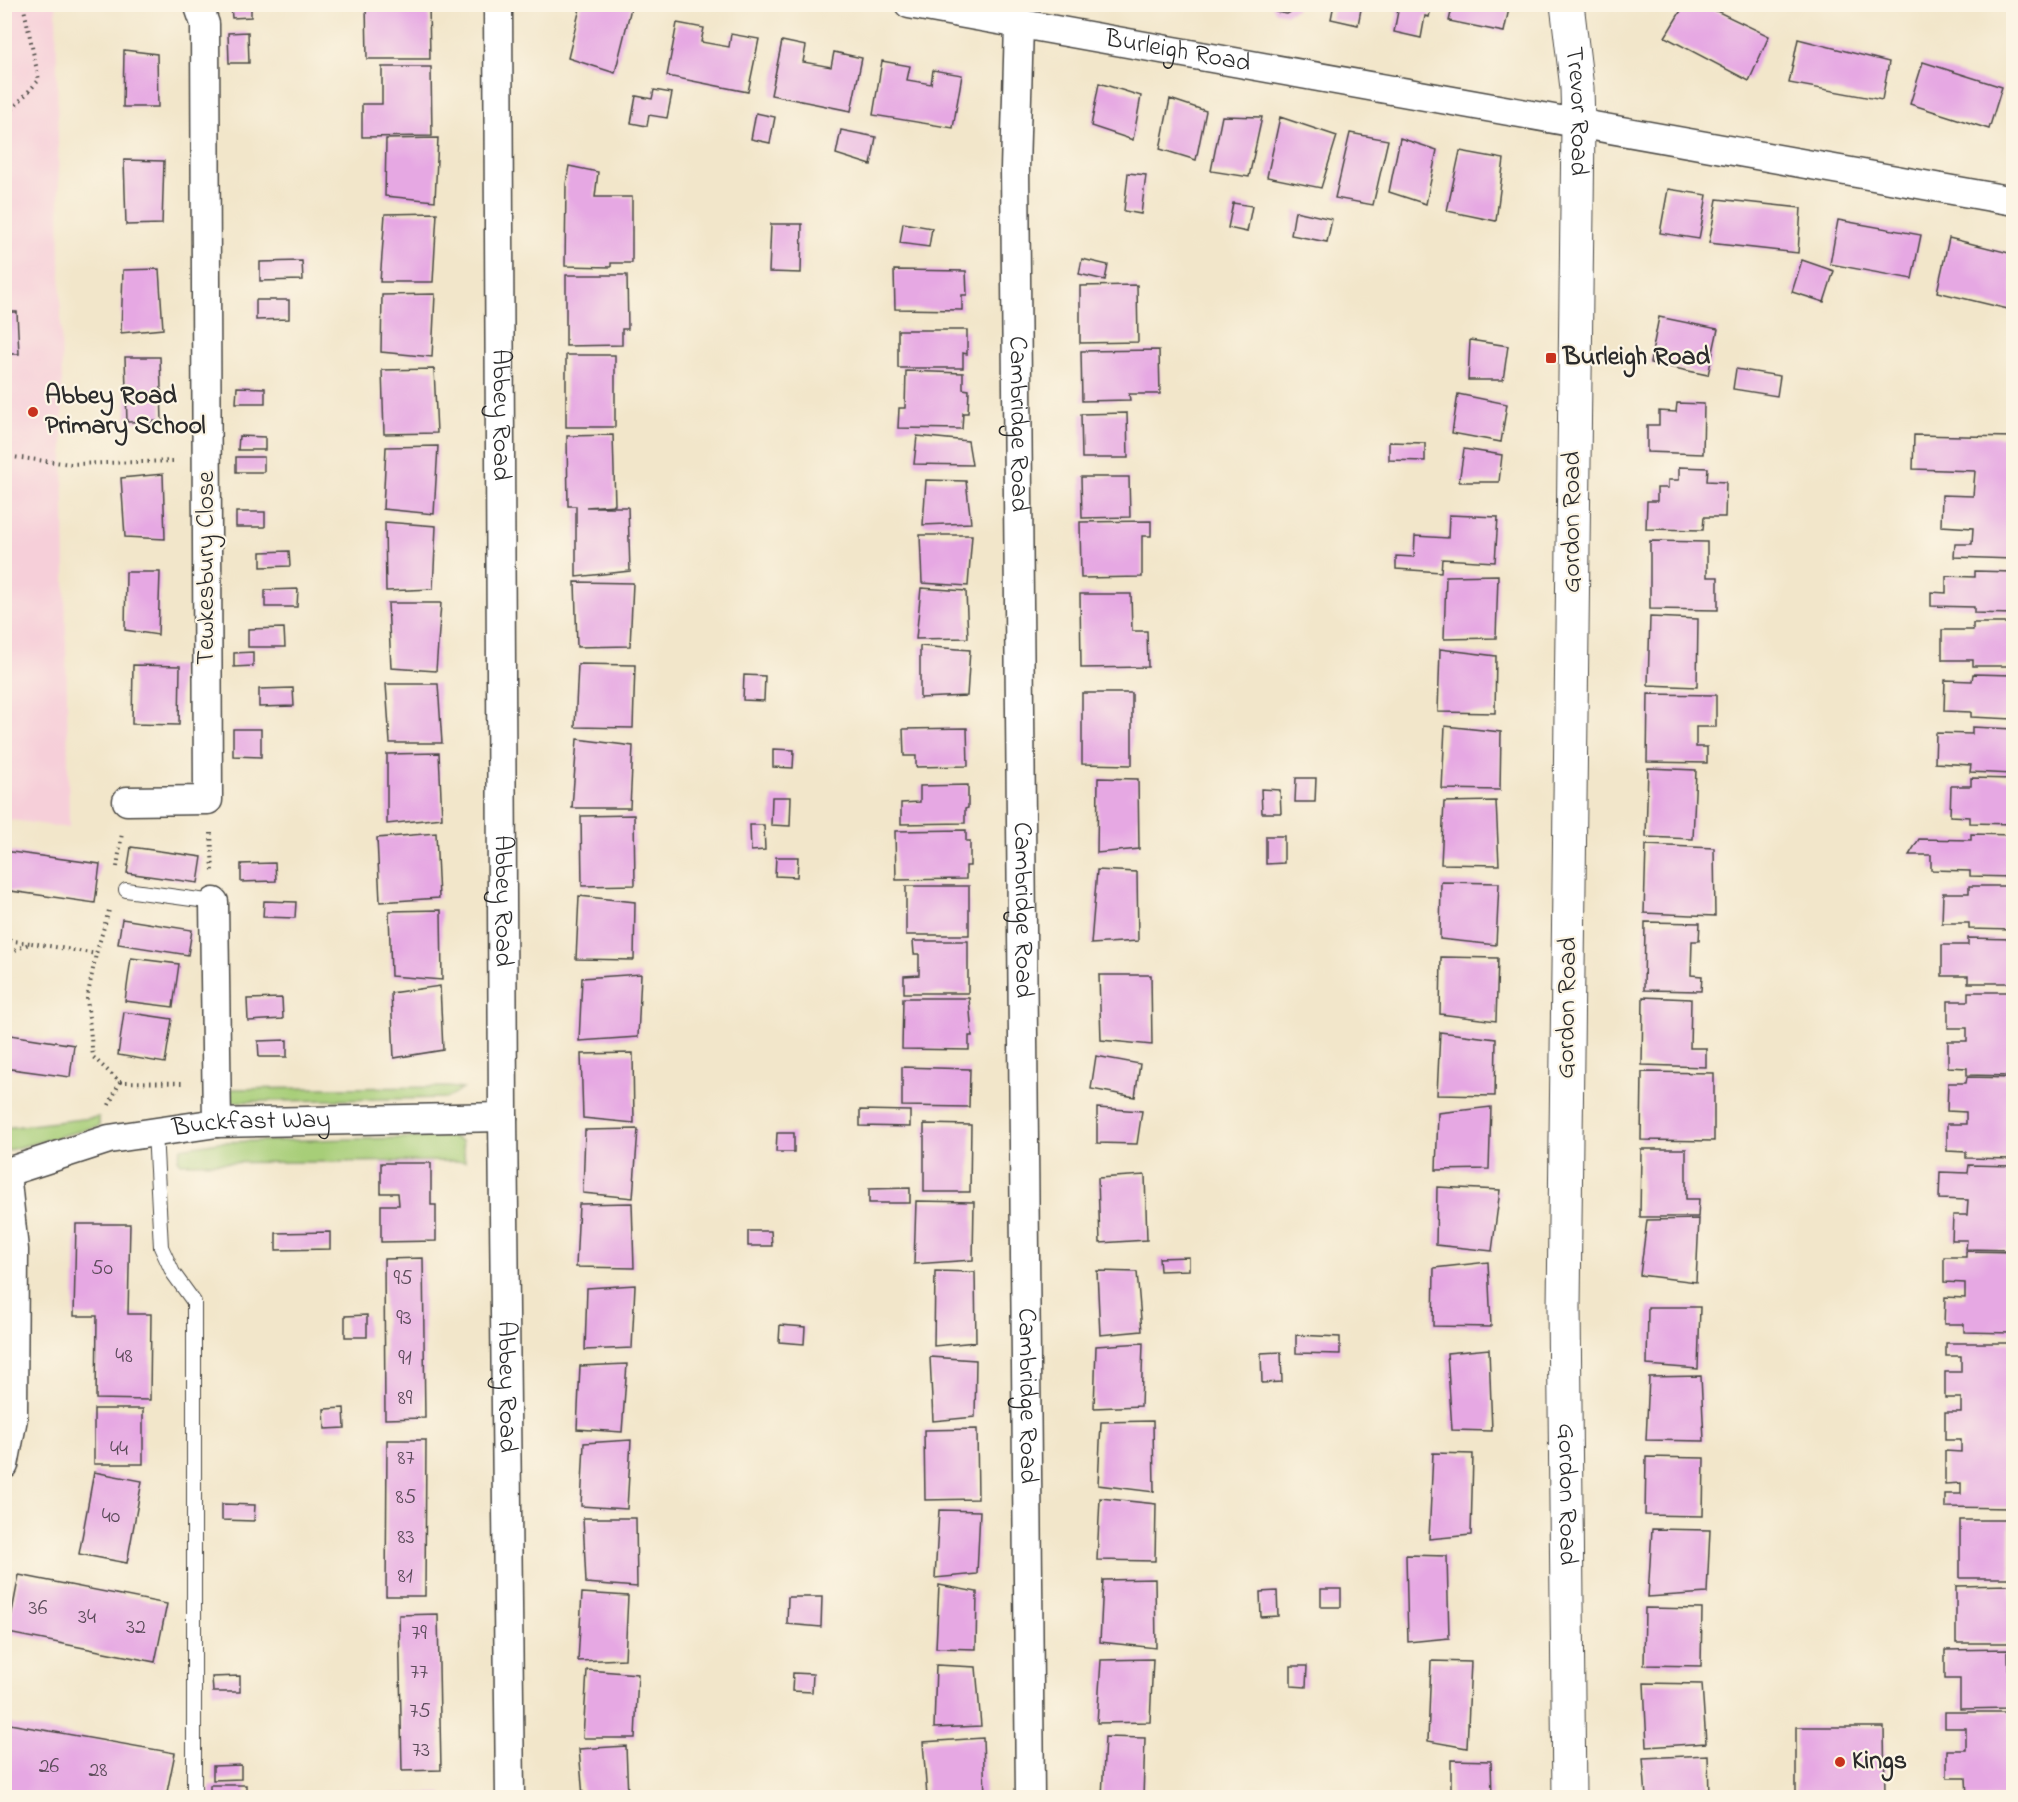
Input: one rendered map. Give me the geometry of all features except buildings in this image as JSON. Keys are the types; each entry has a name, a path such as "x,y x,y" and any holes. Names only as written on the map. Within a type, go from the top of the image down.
{"street":[{"name":"Tewkesbury Close","path":"198,4 205,24 208,800"},
{"name":"Abbey Road","path":"498,4 503,1117 510,1797"},
{"name":"Burleigh Road","path":"909,4 962,9 1019,24 2013,201"},
{"name":"Trevor Road","path":"1567,4 1577,88 1576,219"},
{"name":"Cambridge Road","path":"1019,24 1015,169 1030,1797"},
{"name":"Gordon Road","path":"1569,1797 1564,1307 1576,219"},
{"path":"127,801 208,800"},
{"path":"214,902 217,1123"},
{"name":"Buckfast Way","path":"5,1173 109,1139 217,1123 503,1117"},
{"path":"4,1465 13,1419 14,1250 5,1173"}],"lane":[{"path":"126,890 214,902"},
{"path":"155,1132 161,1247 173,1273 194,1302 194,1797"}],"path":[{"path":"4,118 39,80 23,4"},
{"path":"4,456 71,464 207,460"},
{"path":"208,800 213,846 214,902"},
{"path":"116,875 127,801"},
{"path":"111,898 87,999 93,1058 120,1082 216,1084"},
{"path":"4,940 96,954"},
{"path":"4,955 31,943"},
{"path":"109,1139 106,1110 120,1082"}],"shaded area":[{"name":"Abbey Road Primary School","path":"5,5 56,5 69,828 5,819"}],"green space":[{"path":"449,1087 463,1089 447,1098 222,1102 221,1089"},
{"path":"99,1117 99,1126 5,1151 5,1128"},
{"path":"452,1137 462,1141 465,1161 181,1163 178,1159 181,1148 219,1142"}],"place":[{"name":"Burleigh Road","path":"1551,358"},
{"name":"Abbey Road Primary School","path":"33,412"},
{"name":"Kings","path":"1840,1762"}]}
